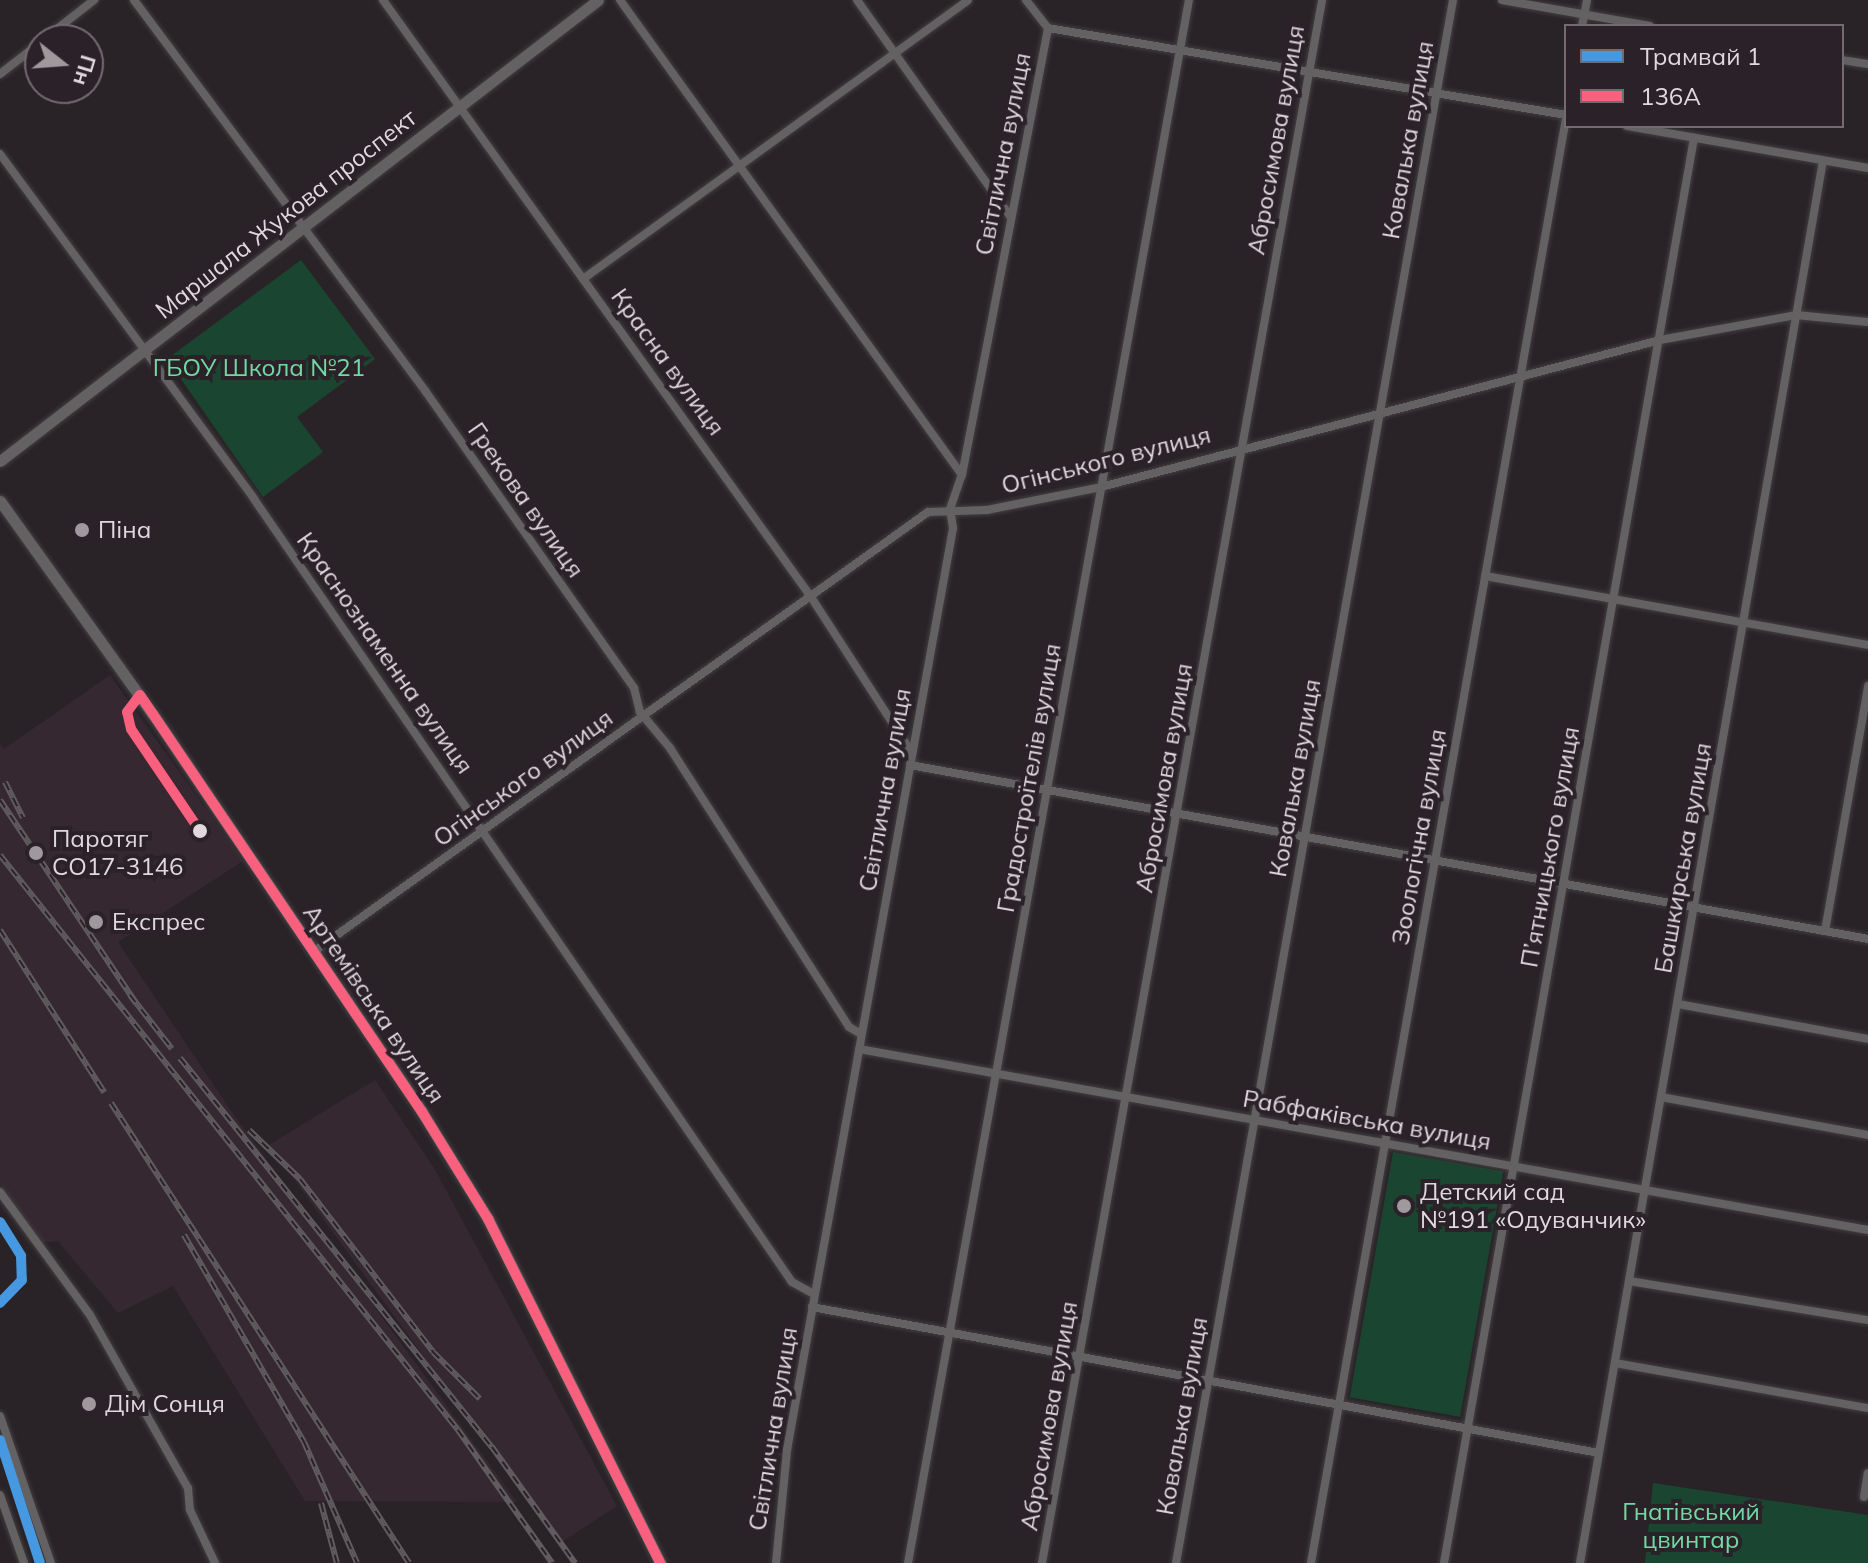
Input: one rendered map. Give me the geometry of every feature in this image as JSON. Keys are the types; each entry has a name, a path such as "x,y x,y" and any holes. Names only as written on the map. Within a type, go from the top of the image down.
{"main road":[{"name":"Маршала Жукова проспект","path":"0,461 598,0"},
{"name":"Артемівська вулиця","path":"0,501 140,695 488,1219 660,1563"}],"street":[{"path":"64,24 94,0"},
{"name":"Грекова вулиця","path":"134,0 304,228 634,688 643,716 670,748 849,1027 861,1034"},
{"name":"Красна вулиця","path":"383,0 811,597 912,753"},
{"path":"620,0 962,475"},
{"path":"857,0 1010,216"},
{"path":"583,279 968,0"},
{"path":"1026,0 1048,28 1564,116"},
{"name":"Градостроїтелiв вулиця","path":"908,1563 1189,0"},
{"name":"Абросимова вулиця","path":"1042,1563 1128,1098 1307,70 1322,0"},
{"name":"Ковалька вулиця","path":"1176,1563 1453,0"},
{"path":"1502,0 1639,24"},
{"path":"1582,24 1587,0"},
{"name":"Світлична вулиця","path":"776,1563 787,1450 953,528 950,509 962,475 1048,28"},
{"path":"0,74 24,55"},
{"path":"1844,60 1868,64"},
{"name":"Зоологічна вулиця","path":"1311,1563 1564,128"},
{"path":"1638,128 1868,168"},
{"name":"П’ятницького вулиця","path":"1444,1563 1694,138"},
{"name":"Краснознаменна вулиця","path":"0,154 147,349 482,828 792,1282 814,1294"},
{"name":"Башкирська вулиця","path":"1580,1563 1823,161"},
{"name":"Огінського вулиця","path":"313,952 475,839 482,828 928,512 987,510 1101,487 1242,447 1660,340 1796,315 1868,322"},
{"path":"1485,576 1868,645"},
{"path":"1825,931 1868,686"},
{"path":"910,765 1868,939"},
{"path":"1678,1004 1868,1039"},
{"name":"Рабфаківська вулиця","path":"859,1049 1868,1230"},
{"path":"1661,1097 1868,1135"},
{"path":"0,1192 90,1315 188,1488 190,1510 215,1563"},
{"path":"1629,1281 1868,1320"},
{"path":"812,1307 1599,1453"},
{"path":"1615,1363 1868,1408"},
{"path":"0,1416 51,1563"},
{"path":"1864,1497 1868,1473"},
{"path":"0,1495 24,1563"}],"shaded area":[{"path":"110,675 243,861 118,942 229,1108 517,1502 305,1501 173,1286 118,1313 58,1241 36,1243 0,1184 0,744 4,749"},
{"path":"375,1080 434,1168 617,1506 560,1543 269,1145"}],"green space":[{"name":"ГБОУ Школа №21","path":"301,260 375,359 297,417 323,452 263,497 167,359"},
{"path":"1393,1152 1503,1171 1460,1417 1350,1397"},
{"name":"Гнатівський цвинтар","path":"1653,1483 1868,1515 1868,1563 1645,1563"}],"railway":[{"path":"5,782 23,818"},
{"path":"0,800 136,1003"},
{"path":"0,855 458,1430 552,1563"},
{"path":"0,930 104,1092"},
{"path":"130,995 172,1049"},
{"path":"180,1058 492,1447 575,1563"},
{"path":"111,1103 409,1563"},
{"path":"249,1130 300,1179 433,1352 480,1399"},
{"path":"184,1235 304,1442 357,1563"},
{"path":"321,1503 337,1563"}],"tram line":[{"name":"1","path":"0,1222 21,1256 22,1280 0,1303"},
{"name":"1","path":"0,1440 40,1563"}],"transit line":[{"name":"136А","path":"200,831 131,729 127,712 140,695 422,1112 488,1219 660,1563"}],"place":[{"name":"Піна","path":"82,530"},
{"name":"Паротяг СО17-3146","path":"36,853"},
{"name":"Експрес","path":"96,922"},
{"name":"Детский сад №191 «Одуванчик»","path":"1404,1206"},
{"name":"Дім Сонця","path":"89,1404"}]}
